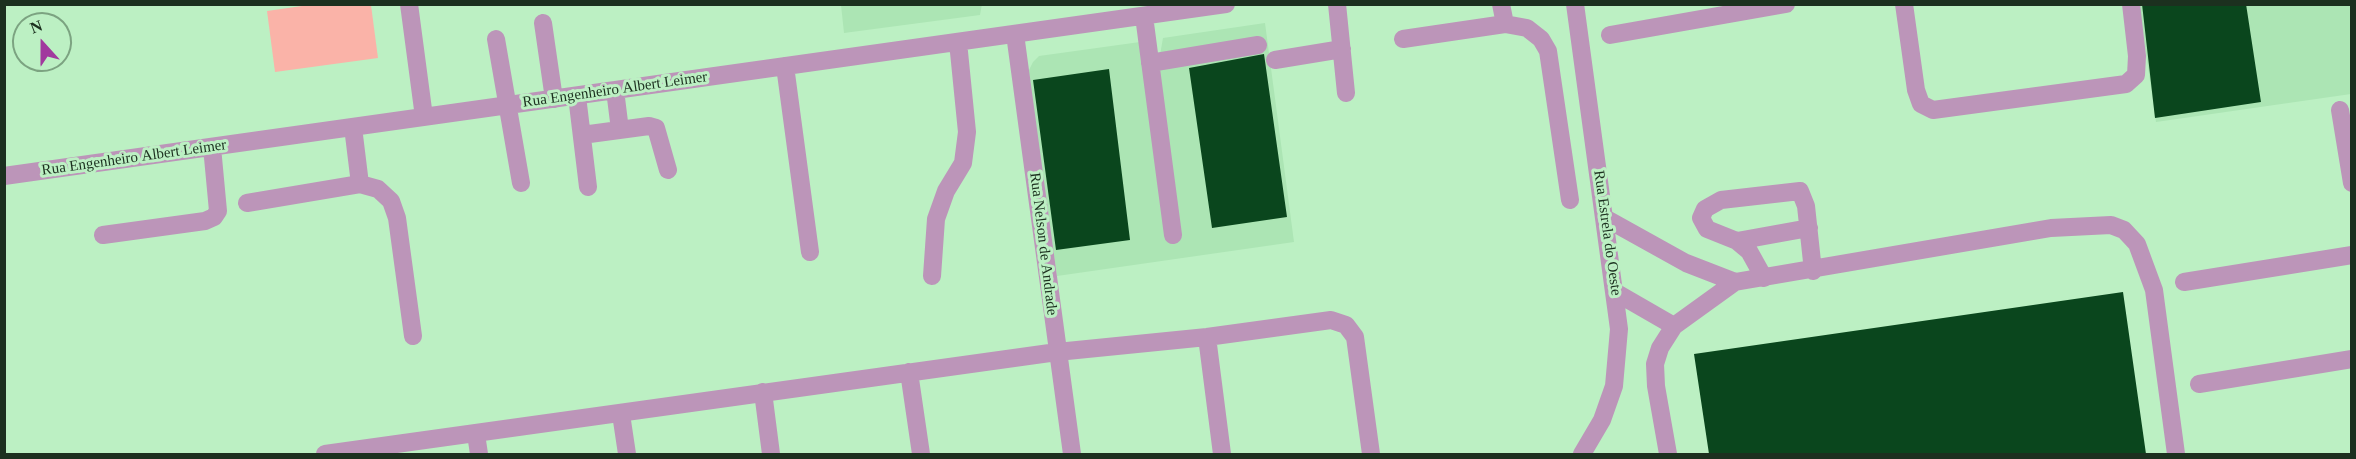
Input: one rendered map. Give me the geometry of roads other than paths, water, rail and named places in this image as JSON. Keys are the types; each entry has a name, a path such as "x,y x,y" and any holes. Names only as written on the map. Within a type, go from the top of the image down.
{"street":[{"path":"409,4 424,117"},
{"name":"Rua Engenheiro Albert Leimer","path":"4,176 1144,16 1188,7 1226,4"},
{"path":"1337,4 1346,93"},
{"path":"1500,4 1505,24"},
{"name":"Rua Estrela do Oeste","path":"1575,4 1619,329 1614,386 1602,420 1582,454"},
{"path":"1904,4 1916,90 1921,104 1933,110 2126,84 2136,75 2138,56 2131,4"},
{"path":"1610,35 1791,5"},
{"path":"1144,16 1173,235"},
{"path":"543,23 554,99"},
{"path":"1403,39 1505,24 1527,28 1541,39 1548,51 1570,200"},
{"name":"Rua Nelson de Andrade","path":"1015,34 1072,454"},
{"path":"496,39 521,183"},
{"path":"932,276 936,219 946,191 963,163 968,132 958,42"},
{"path":"1150,63 1258,45"},
{"path":"1275,60 1342,49"},
{"path":"785,66 810,252"},
{"path":"615,90 620,130"},
{"path":"577,96 588,187"},
{"path":"2340,110 2352,183"},
{"path":"582,135 650,126 656,128 668,170"},
{"path":"353,127 360,184"},
{"path":"103,235 205,221 214,217 218,211 212,147"},
{"path":"247,203 360,184 378,189 392,201 397,218 413,336"},
{"path":"1764,278 1749,251 1737,241 1707,229 1701,218 1705,209 1721,200 1800,191 1805,198 1813,271"},
{"path":"1605,218 1686,263 1735,282"},
{"path":"1668,454 1656,386 1655,364 1660,348 1674,326 1735,282 1813,271 2051,228 2094,224 2111,225 2124,230 2137,244 2154,290 2176,454"},
{"path":"1737,241 1809,228"},
{"path":"2184,282 2352,255"},
{"path":"1615,292 1674,326"},
{"path":"330,454 1057,352 1207,337 1331,320 1346,325 1355,338 1371,454"},
{"path":"1207,337 1222,454"},
{"path":"2199,384 2352,359"},
{"path":"909,372 921,454"},
{"path":"763,392 771,454"},
{"path":"621,414 627,454"},
{"path":"476,434 479,454"}]}
